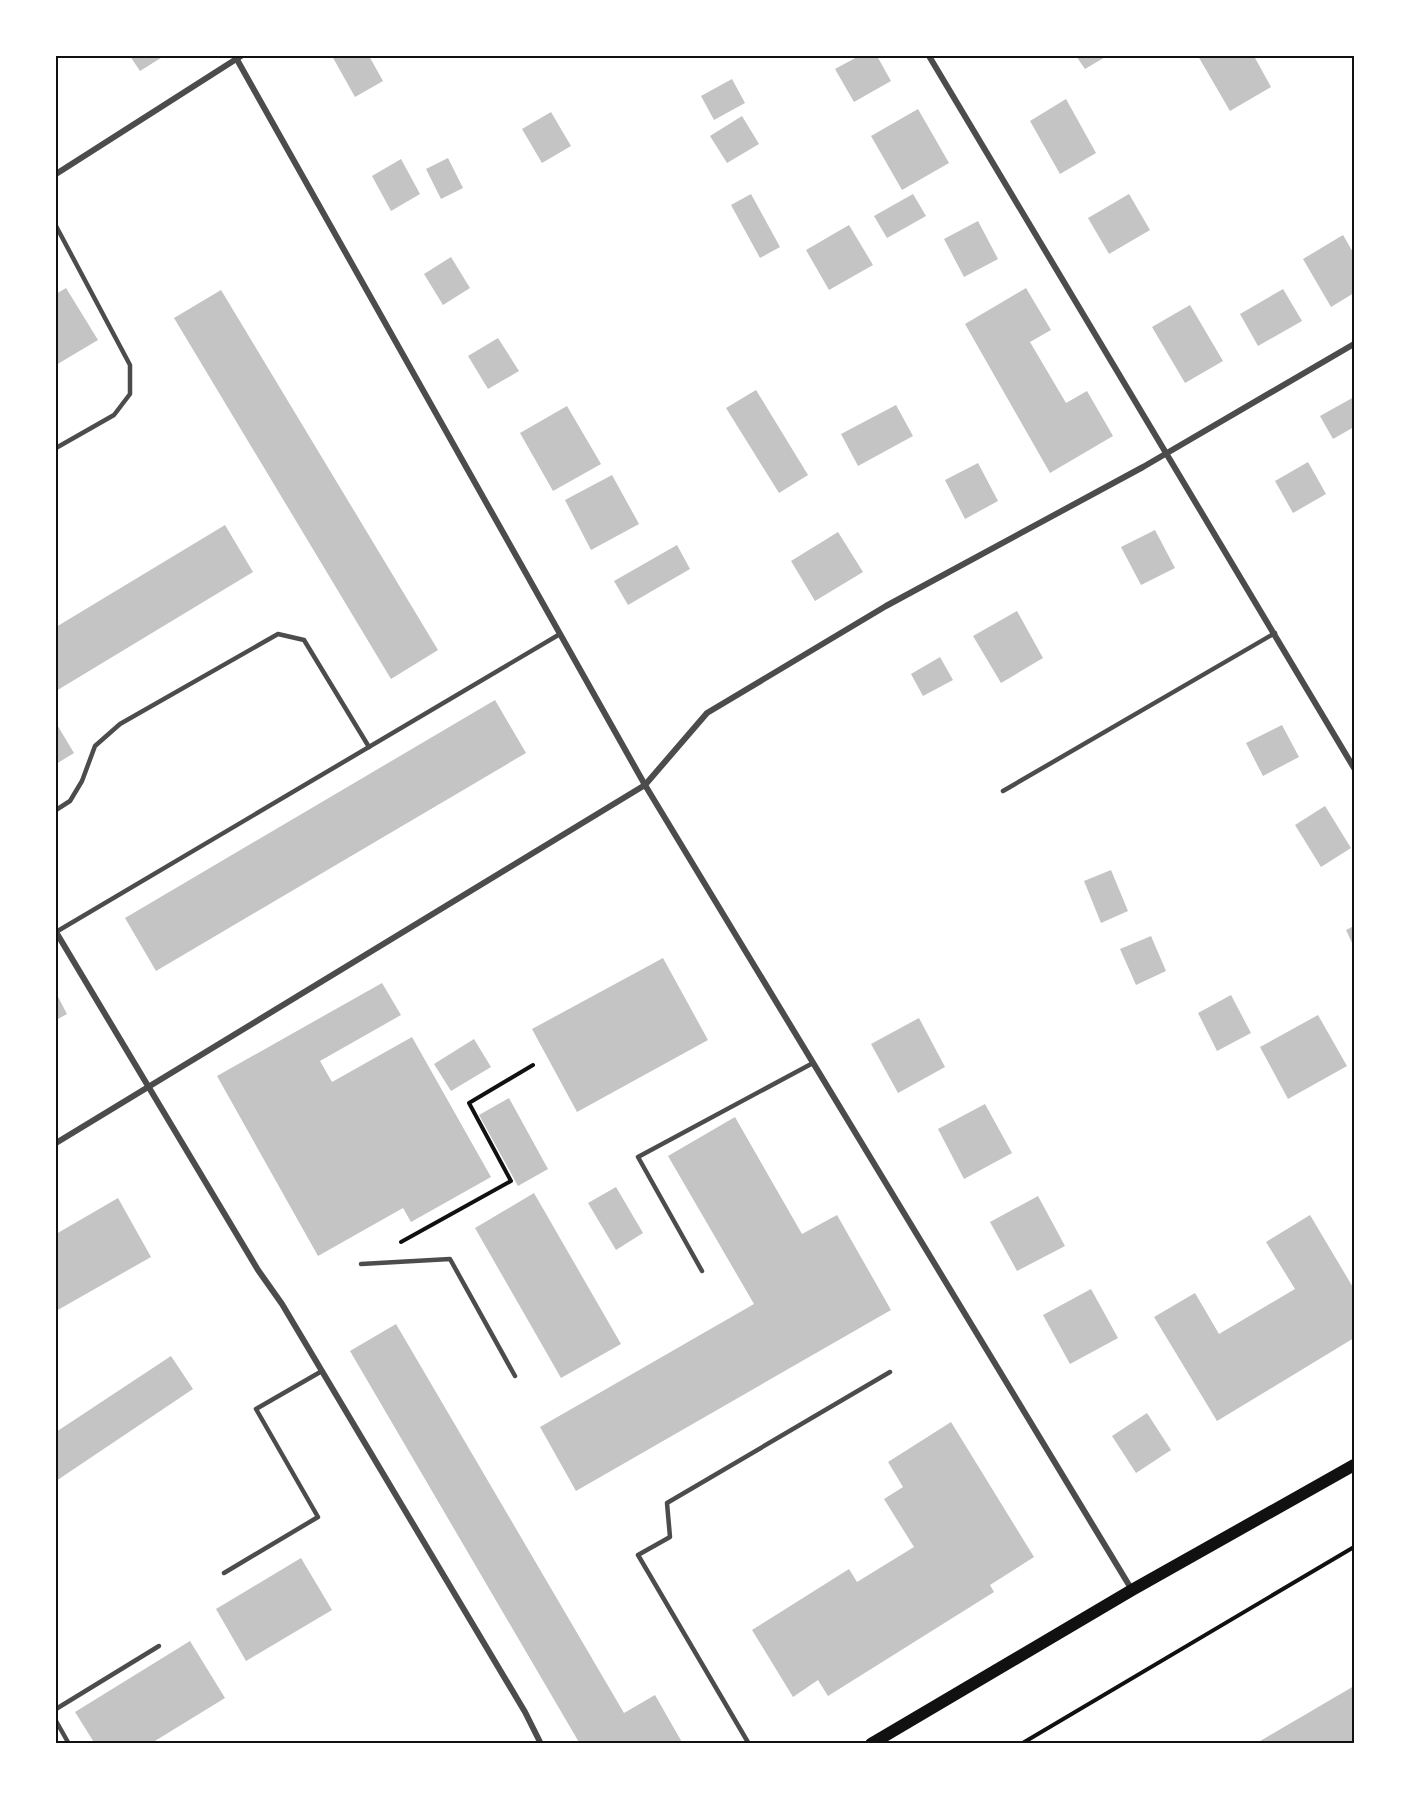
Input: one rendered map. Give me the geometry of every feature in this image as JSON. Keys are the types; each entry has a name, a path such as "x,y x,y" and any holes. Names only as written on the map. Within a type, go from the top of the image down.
{"main road":[{"path":"871,1743 1132,1590 1354,1465"}],"street":[{"path":"56,174 237,56 645,785 1132,1590"},
{"path":"929,56 1354,768"},
{"path":"56,1143 645,785 707,713 886,606 1166,454 1354,344"},
{"path":"56,932 322,1371 525,1712 541,1743"}],"lane":[{"path":"56,226 130,365 130,394 114,416 56,448"},
{"path":"1003,791 1275,633"},
{"path":"56,810 70,801 82,781 95,746 120,724 278,634 304,640 369,747"},
{"path":"56,932 560,634"},
{"path":"702,1271 638,1157 813,1064"},
{"path":"360,1264 450,1259 515,1376"},
{"path":"224,1573 318,1517 256,1409 322,1371"},
{"path":"749,1743 638,1555 670,1537 667,1503 890,1372"},
{"path":"56,1709 159,1646"},
{"path":"56,1721 69,1743"}],"path":[{"path":"401,1242 511,1180 469,1103 533,1065"},
{"path":"1021,1743 1354,1547"}],"building":[{"path":"130,56 164,56 140,71"},
{"path":"332,56 369,56 383,81 355,97"},
{"path":"859,56 877,56 891,81 854,102 835,69"},
{"path":"1076,56 1107,56 1085,69"},
{"path":"1198,56 1254,56 1271,87 1230,111"},
{"path":"732,79 745,103 714,120 701,96"},
{"path":"1066,99 1096,153 1060,174 1030,121"},
{"path":"918,109 949,163 902,190 871,136"},
{"path":"551,112 571,146 542,163 522,129"},
{"path":"742,116 759,144 727,163 710,136"},
{"path":"448,158 463,188 441,199 426,169"},
{"path":"401,159 420,194 391,211 372,176"},
{"path":"751,194 780,247 760,258 731,205"},
{"path":"913,194 926,216 887,238 874,216"},
{"path":"1129,194 1150,230 1109,254 1088,218"},
{"path":"978,221 998,259 964,277 944,239"},
{"path":"849,225 873,265 829,290 806,250"},
{"path":"1343,235 1354,254 1354,293 1331,307 1303,259"},
{"path":"451,257 470,288 443,305 424,274"},
{"path":"66,288 98,340 56,365 56,294"},
{"path":"1026,288 1051,330 1030,342 1066,403 1087,391 1113,436 1050,473 965,324"},
{"path":"1283,289 1302,321 1258,346 1240,314"},
{"path":"221,290 438,650 391,679 174,318"},
{"path":"1190,305 1223,361 1185,383 1152,327"},
{"path":"498,338 519,371 488,389 468,356"},
{"path":"756,390 808,475 779,493 726,408"},
{"path":"1354,397 1354,427 1333,439 1320,416"},
{"path":"896,405 913,436 858,466 841,434"},
{"path":"567,406 601,464 553,491 520,433"},
{"path":"1308,462 1326,494 1293,513 1275,481"},
{"path":"978,463 998,501 965,519 945,480"},
{"path":"612,475 639,524 591,550 565,500"},
{"path":"225,525 253,572 56,691 56,627"},
{"path":"1155,530 1175,568 1141,585 1121,547"},
{"path":"838,532 863,572 815,601 791,561"},
{"path":"677,545 690,569 628,605 614,581"},
{"path":"1017,611 1043,658 1001,683 973,636"},
{"path":"940,657 953,680 923,696 911,674"},
{"path":"495,700 526,753 156,971 125,918"},
{"path":"56,723 74,753 56,764"},
{"path":"1282,725 1299,757 1263,776 1246,743"},
{"path":"1325,806 1351,848 1321,867 1295,825"},
{"path":"1111,870 1128,911 1101,923 1084,881"},
{"path":"1354,926 1354,947 1346,930"},
{"path":"1151,936 1166,971 1136,985 1120,949"},
{"path":"663,958 708,1040 577,1112 532,1029"},
{"path":"382,983 401,1015 320,1061 332,1082 412,1037 491,1177 411,1222 403,1208 318,1256 217,1076"},
{"path":"56,993 67,1014 56,1020"},
{"path":"1231,995 1251,1033 1217,1051 1198,1013"},
{"path":"1318,1015 1347,1066 1288,1099 1260,1047"},
{"path":"919,1018 945,1067 898,1093 871,1044"},
{"path":"474,1039 491,1067 451,1091 434,1064"},
{"path":"509,1098 548,1169 518,1186 479,1115"},
{"path":"985,1104 1012,1153 964,1179 938,1129"},
{"path":"735,1117 802,1234 837,1215 891,1310 576,1491 540,1427 754,1304 668,1156"},
{"path":"616,1187 643,1233 616,1250 588,1203"},
{"path":"534,1193 621,1344 561,1378 475,1228"},
{"path":"1038,1196 1065,1246 1017,1271 990,1222"},
{"path":"118,1198 151,1257 56,1311 56,1234"},
{"path":"1310,1215 1354,1289 1354,1338 1217,1421 1154,1317 1195,1293 1219,1334 1295,1289 1266,1242"},
{"path":"1091,1289 1118,1338 1070,1364 1043,1315"},
{"path":"396,1324 624,1713 655,1695 683,1744 580,1744 350,1351"},
{"path":"171,1356 193,1389 56,1481 56,1432"},
{"path":"1147,1413 1171,1450 1136,1473 1112,1436"},
{"path":"951,1422 1034,1557 990,1585 994,1592 828,1696 818,1680 793,1697 752,1630 849,1569 857,1582 914,1547 884,1499 903,1487 888,1462"},
{"path":"301,1558 332,1610 246,1661 216,1609"},
{"path":"190,1641 225,1698 150,1744 95,1744 75,1712"},
{"path":"1354,1686 1354,1744 1255,1744"}]}
